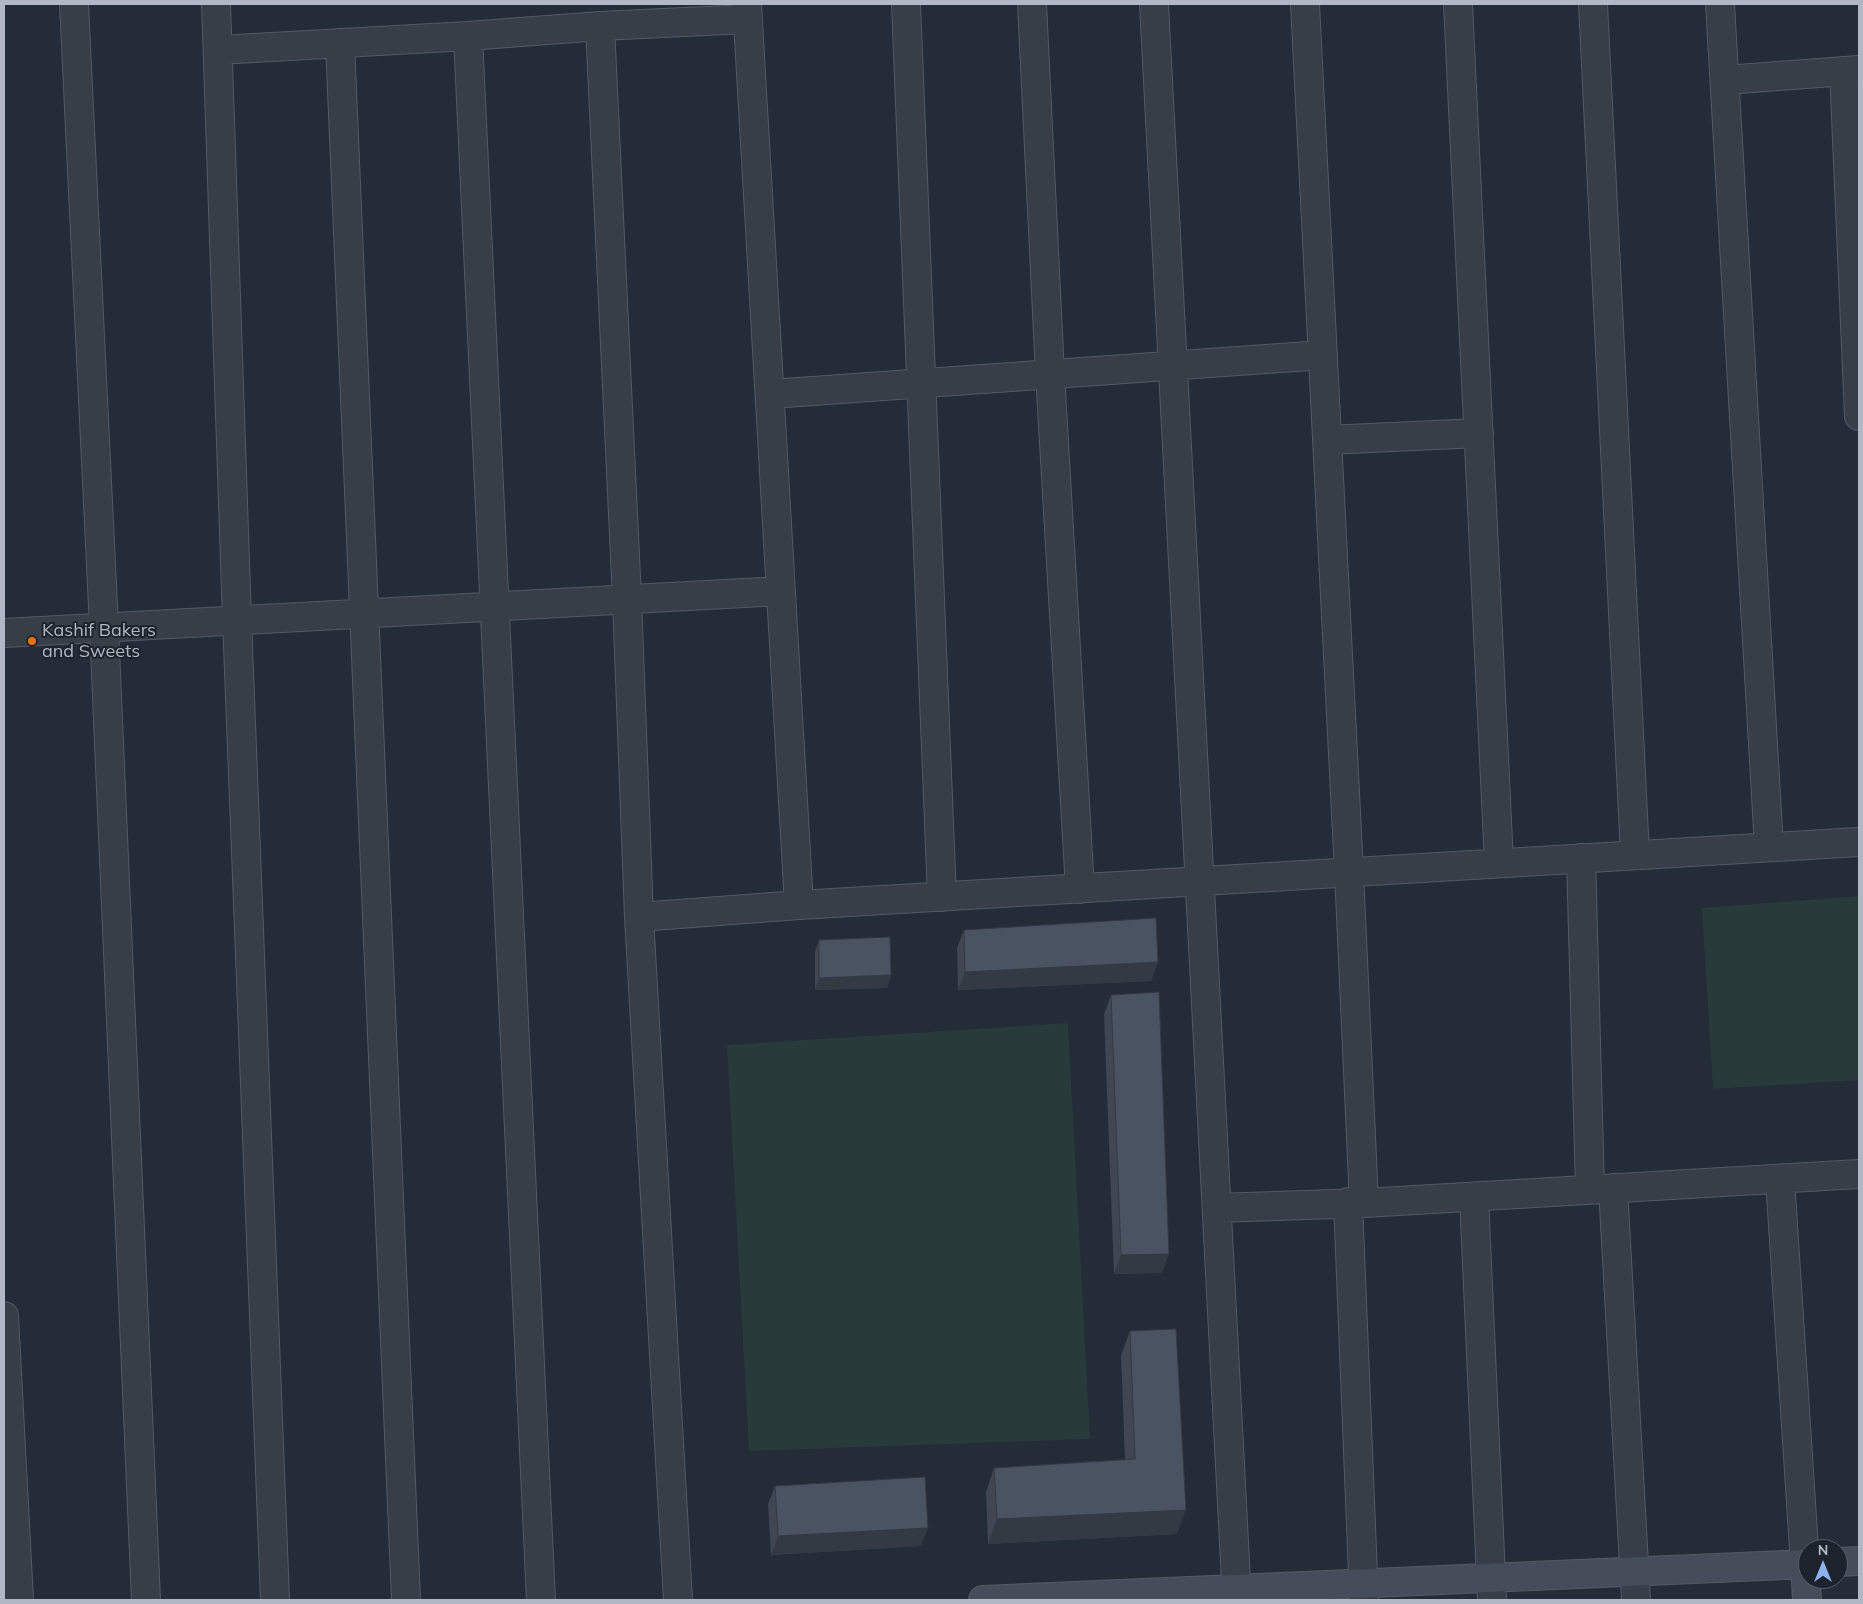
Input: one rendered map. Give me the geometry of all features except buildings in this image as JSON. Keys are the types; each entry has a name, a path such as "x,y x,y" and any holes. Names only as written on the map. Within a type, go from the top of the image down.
{"street":[{"path":"74,4 104,627 146,1600"},
{"path":"216,4 237,620 275,1600"},
{"path":"906,4 942,897"},
{"path":"1032,4 1050,374 1080,888"},
{"path":"1154,4 1237,1594"},
{"path":"1305,4 1349,872 1364,1592"},
{"path":"1458,4 1499,863"},
{"path":"1593,4 1635,855"},
{"path":"1720,4 1769,847"},
{"path":"218,50 468,36 600,26 748,11 799,906"},
{"path":"600,26 627,598 639,917 678,1600"},
{"path":"468,36 541,1600"},
{"path":"340,43 406,1600"},
{"path":"1725,80 1852,70 1859,416"},
{"path":"770,394 1323,355"},
{"path":"1327,440 1478,433"},
{"path":"4,633 781,591"},
{"path":"639,917 1080,888 1859,842"},
{"path":"1581,858 1601,1188 1636,1600"},
{"path":"1217,1208 1474,1197 1859,1174"},
{"path":"1780,1179 1804,1539"},
{"path":"1474,1197 1492,1589"},
{"path":"4,1316 19,1600"},
{"path":"983,1600 1492,1589 1635,1571 1798,1564"}],"shaded area":[{"path":"1859,896 1859,1080 1713,1089 1702,908"},
{"path":"1068,1023 1090,1439 749,1451 727,1045"}],"place":[{"name":"Kashif Bakers and Sweets","path":"32,641"}]}
